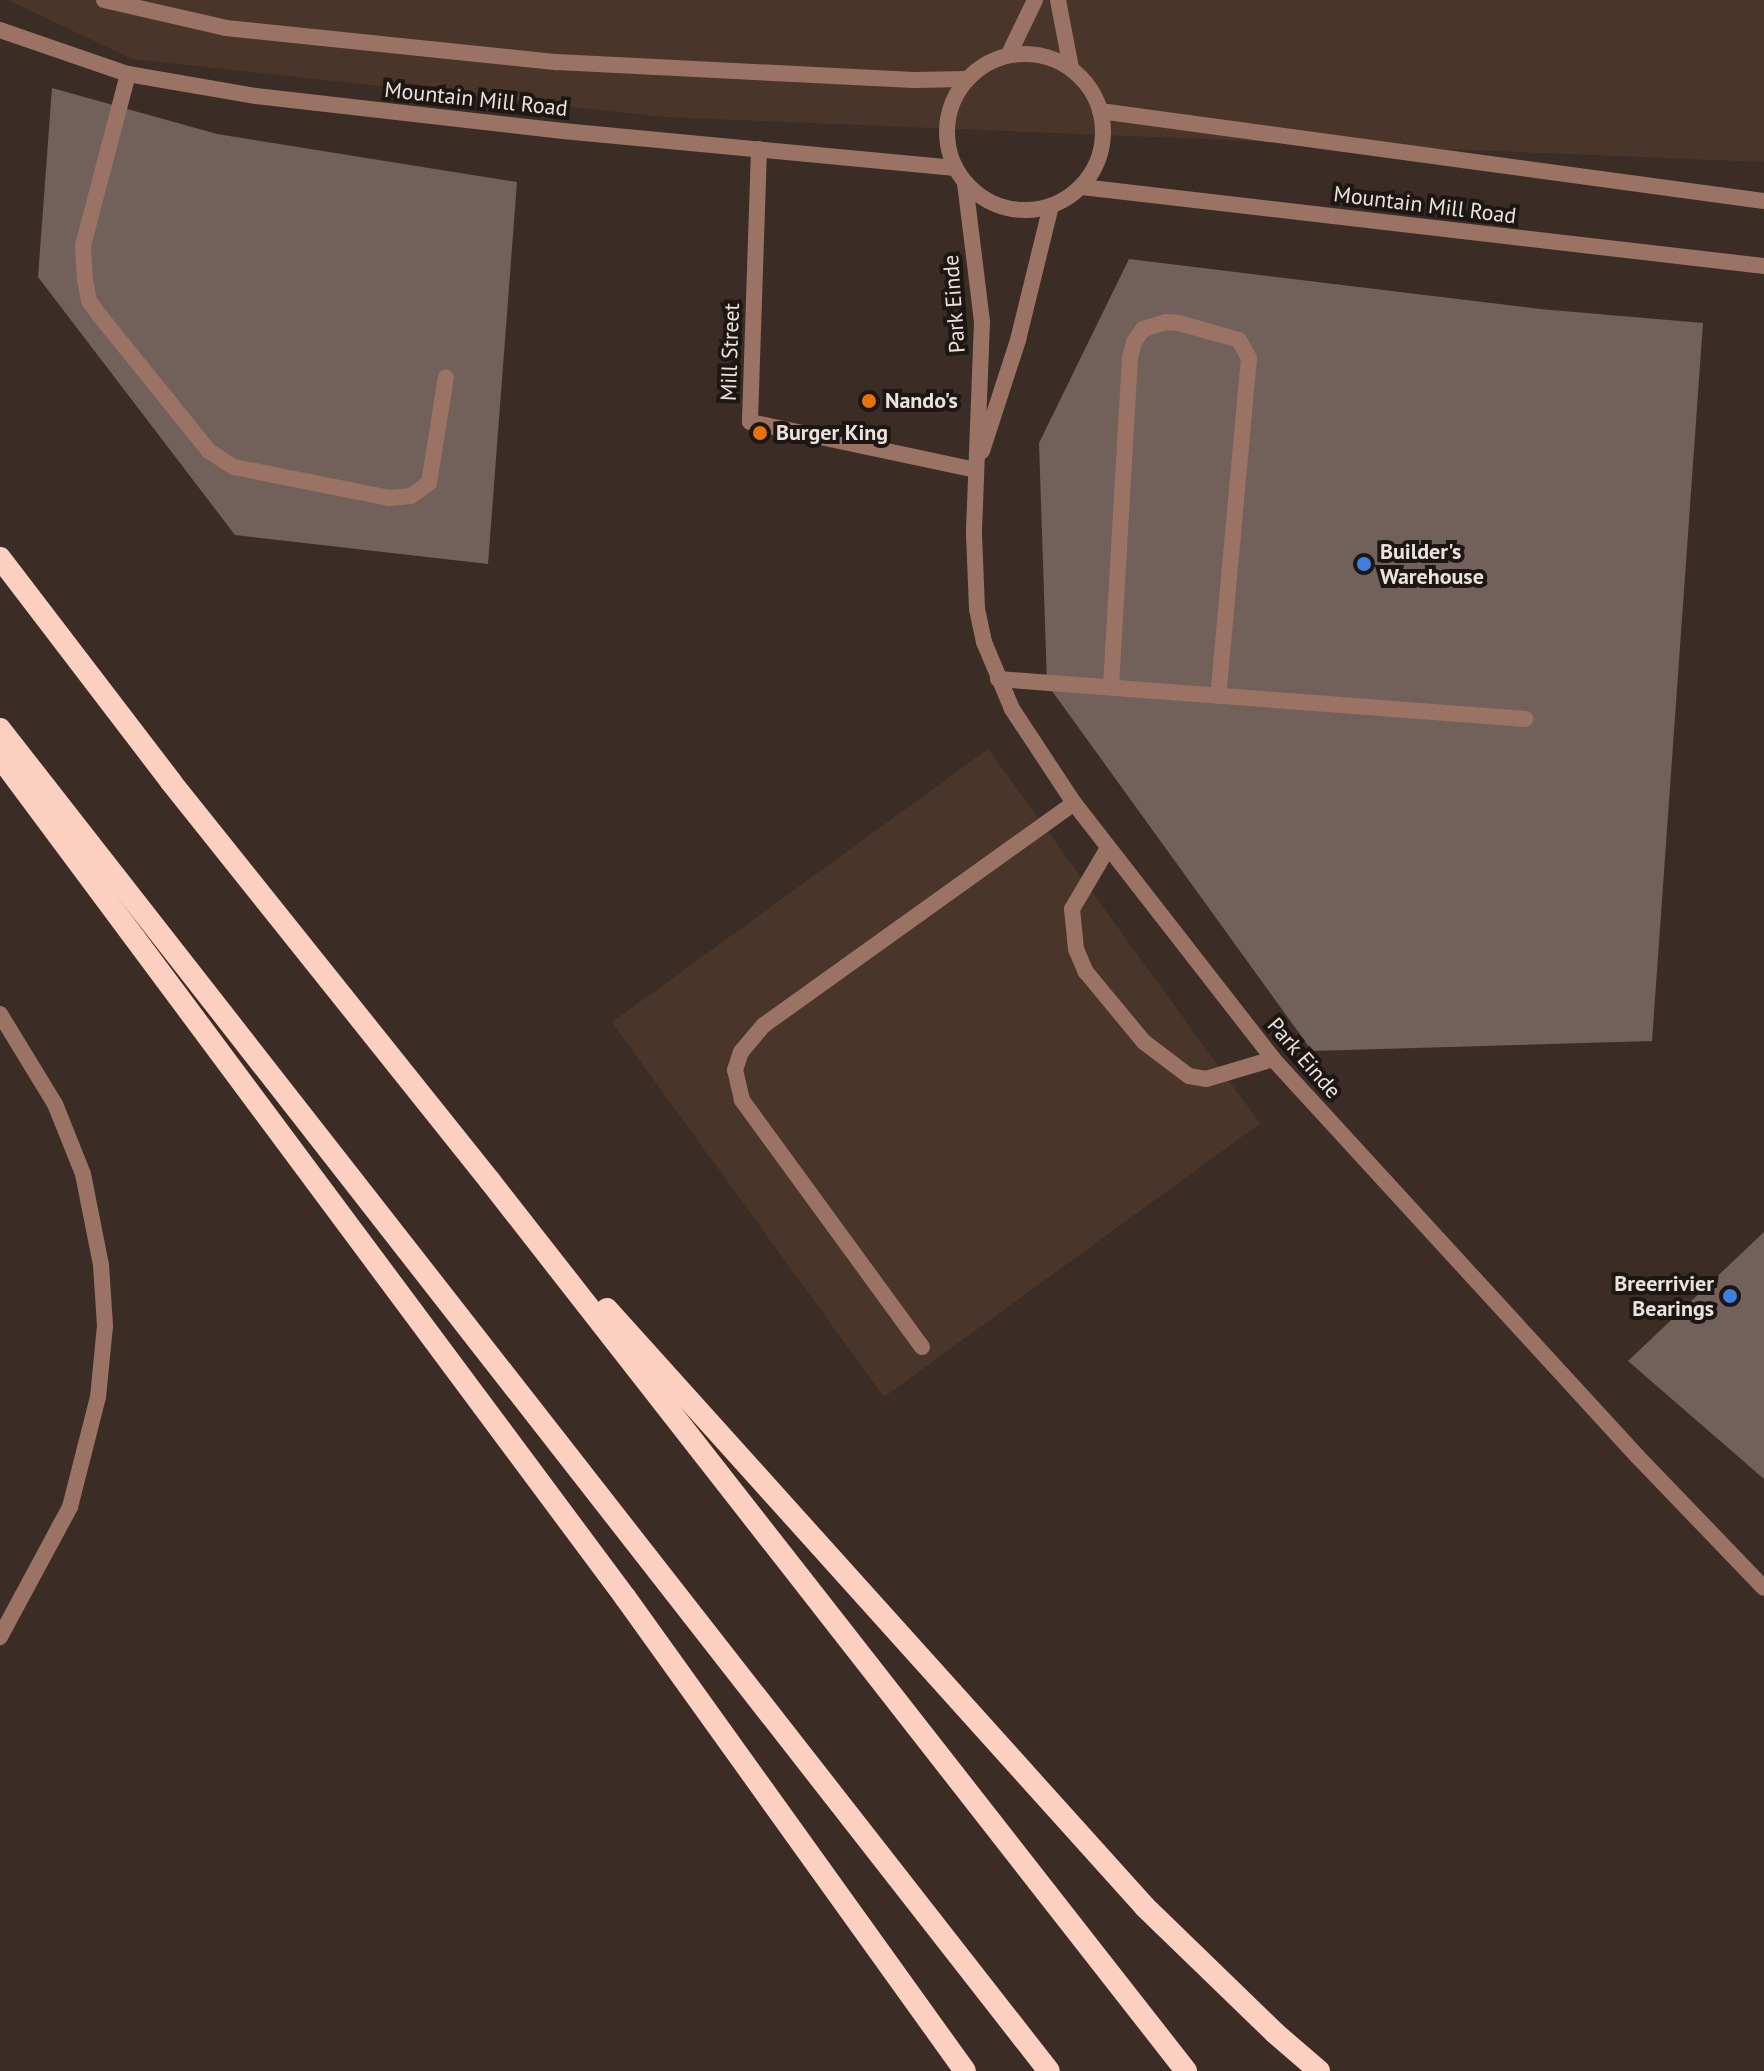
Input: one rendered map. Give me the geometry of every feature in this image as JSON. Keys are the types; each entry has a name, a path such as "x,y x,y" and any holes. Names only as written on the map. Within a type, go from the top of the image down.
{"highway":[{"path":"0,558 171,782 490,1181 1186,2071"},
{"path":"0,729 1049,2071"},
{"path":"0,757 616,1585 965,2071"},
{"path":"490,1181 1145,1907 1264,2023 1319,2071"}],"street":[{"name":"Mountain Mill Road","path":"104,0 226,28 557,62 914,80 966,79"},
{"path":"1009,54 1035,0"},
{"path":"1058,0 1071,68"},
{"name":"Mountain Mill Road","path":"0,30 128,74 256,96 563,131 955,168"},
{"path":"1031,53 1071,68 1089,87 1100,111 1104,132 1101,153 1082,187 1051,206 1028,211 1004,208 983,198 965,183 955,168 947,146 947,121 953,99 966,79 986,63 1009,54 1031,53"},
{"path":"128,74 83,245 89,301 209,451 234,467 389,498 411,496 429,483 446,377"},
{"path":"1100,111 1764,201"},
{"name":"Mill Street","path":"759,149 750,422 976,470"},
{"name":"Park Einde","path":"965,183 982,322 976,470 977,609 998,679 1012,709 1074,803 1273,1059 1637,1456 1764,1588"},
{"name":"Mountain Mill Road","path":"1082,187 1764,266"},
{"name":"Park Einde","path":"976,470 1018,340 1051,206"},
{"path":"1111,687 1130,358 1134,342 1143,329 1166,322 1179,323 1239,340 1249,358 1218,696"},
{"path":"998,679 1525,719"},
{"path":"922,1347 742,1100 735,1070 741,1052 764,1025 1074,803"},
{"path":"1108,848 1072,909 1076,949 1086,972 1144,1042 1189,1076 1206,1079 1273,1059"},
{"path":"0,1014 55,1104 83,1174 101,1265 105,1326 98,1397 70,1507 0,1637"}],"shaded area":[{"path":"8,0 1764,0 1764,162 664,117 132,59"},
{"path":"988,749 1260,1124 884,1397 612,1022"}],"building":[{"path":"52,88 217,134 517,182 488,564 235,535 38,277"},
{"name":"Builder's Warehouse","path":"1129,259 1540,309 1703,323 1652,1041 1312,1051 1047,684 1039,443"},
{"name":"Breerrivier Bearings","path":"1764,1232 1764,1479 1628,1361"}],"place":[{"name":"Nando's","path":"869,401"},
{"name":"Burger King","path":"760,433"},
{"name":"Builder's Warehouse","path":"1364,564"},
{"name":"Breerrivier Bearings","path":"1730,1296"}]}
